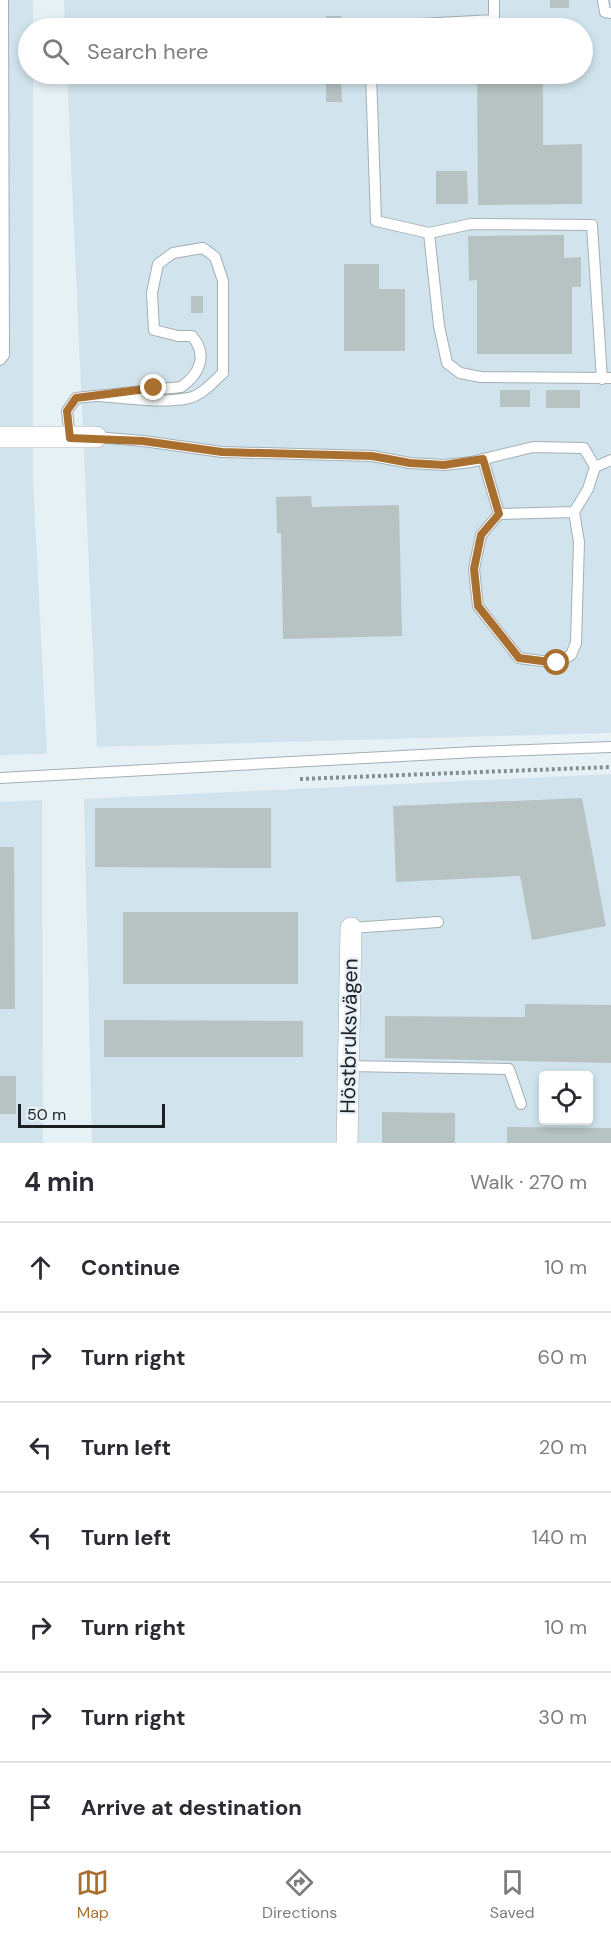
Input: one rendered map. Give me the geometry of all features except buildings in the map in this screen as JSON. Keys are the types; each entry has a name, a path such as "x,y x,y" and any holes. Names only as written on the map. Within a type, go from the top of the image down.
{"street":[{"path":"0,437 96,437"},
{"name":"Höstbruksvägen","path":"347,1143 351,928"}],"lane":[{"path":"0,360 4,355 3,0"},
{"path":"494,0 494,18"},
{"path":"603,0 605,12 611,12"},
{"path":"371,84 376,221 429,233 471,224 592,225 606,379 481,377 460,373 447,363 439,326 429,233"},
{"path":"70,438 67,411 76,398 181,387 193,378 199,368 202,352 192,336 178,336 154,330 152,293 158,264 172,253 203,248 215,257 223,281 223,373 209,387 190,398 165,400 98,396"},
{"path":"96,437 222,452 372,456 432,464 483,459 533,447 584,448 595,467 588,489 574,512 579,542 576,643 571,656 557,663 519,658 478,606 474,569 481,535 499,514 574,512"},
{"path":"483,459 499,514"},
{"path":"595,467 611,460"},
{"path":"0,778 475,752 611,747"},
{"path":"351,928 438,922"},
{"path":"348,1066 509,1069 521,1104"}],"path":[{"path":"290,779 611,767"}],"shaded area":[{"path":"0,0 33,0 33,18 18,18 18,84 33,84 33,480 47,754 0,755"},
{"path":"64,0 611,0 611,733 97,747 67,84 593,84 593,18 65,18"},
{"path":"611,774 611,1143 92,1143 84,799"},
{"path":"42,800 43,1143 0,1143 0,802"}],"route":[{"path":"154,388 76,398 67,411 70,438 96,437 143,441 222,452 298,452 372,456 410,463 444,465 483,459 499,514 481,535 474,569 478,606 519,658 557,663"}]}
